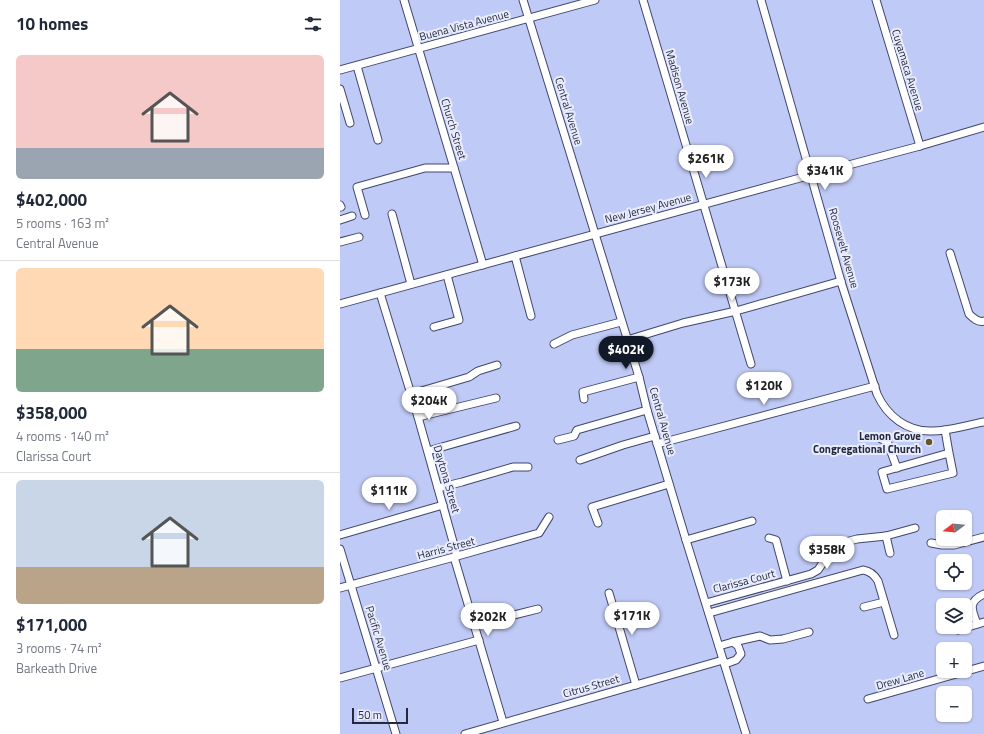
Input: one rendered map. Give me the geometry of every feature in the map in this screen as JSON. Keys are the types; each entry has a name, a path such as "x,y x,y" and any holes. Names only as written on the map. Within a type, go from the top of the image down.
{"street":[{"name":"Church Street","path":"404,0 483,265"},
{"name":"Central Avenue","path":"523,0 639,377 647,410 669,484 746,734"},
{"name":"Buena Vista Avenue","path":"340,70 595,0"},
{"name":"Madison Avenue","path":"643,0 751,364"},
{"name":"Roosevelt Avenue","path":"761,0 841,281 875,386 885,408 903,424 924,431 932,432 984,422"},
{"name":"Cuyamaca Avenue","path":"876,0 920,146"},
{"path":"357,66 378,140"},
{"path":"340,89 350,123"},
{"name":"New Jersey Avenue","path":"340,304 920,146 984,127"},
{"path":"365,216 356,187 425,168 454,168"},
{"path":"392,214 411,284"},
{"path":"340,220 352,216"},
{"path":"340,242 359,237"},
{"path":"950,253 969,314 976,320 984,321"},
{"path":"515,256 531,316"},
{"path":"434,327 459,320 446,274"},
{"path":"627,340 683,323 736,311 841,281"},
{"name":"Daytona Street","path":"380,293 428,451 474,625 503,722"},
{"path":"554,344 572,336 621,322"},
{"path":"411,394 469,377 478,371 497,365"},
{"path":"584,399 583,392 639,377"},
{"path":"658,444 875,386"},
{"path":"418,417 496,398"},
{"path":"558,440 574,436 577,430 647,410"},
{"path":"428,451 516,426"},
{"path":"945,430 954,473 887,489 882,472 949,453"},
{"path":"580,460 655,436"},
{"path":"881,439 887,441 897,468"},
{"path":"438,488 513,467 528,467"},
{"path":"598,523 592,507 669,484"},
{"path":"340,535 443,505"},
{"name":"Harris Street","path":"340,588 539,533 549,517"},
{"path":"686,540 752,521"},
{"name":"Clarissa Court","path":"706,603 811,574 818,570 828,555 842,543 857,539 886,536 915,528"},
{"path":"886,536 890,553"},
{"path":"931,543 954,545 984,537"},
{"name":"Clarissa Court","path":"769,538 776,540 787,581"},
{"name":"Pacific Avenue","path":"340,549 396,734"},
{"path":"710,614 862,570 869,571 876,576 894,635"},
{"path":"609,593 636,685"},
{"path":"980,623 972,609 972,603 977,597 984,594"},
{"path":"864,607 884,602"},
{"path":"474,625 538,609"},
{"path":"719,646 760,636 770,640 783,639 809,632"},
{"path":"340,678 479,640"},
{"path":"724,662 736,660 740,654 738,646 733,642"},
{"name":"Citrus Street","path":"464,734 636,685 724,662"},
{"name":"Drew Lane","path":"868,699 984,666"}],"place":[{"name":"Lemon Grove Congregational Church","path":"929,442"}]}
